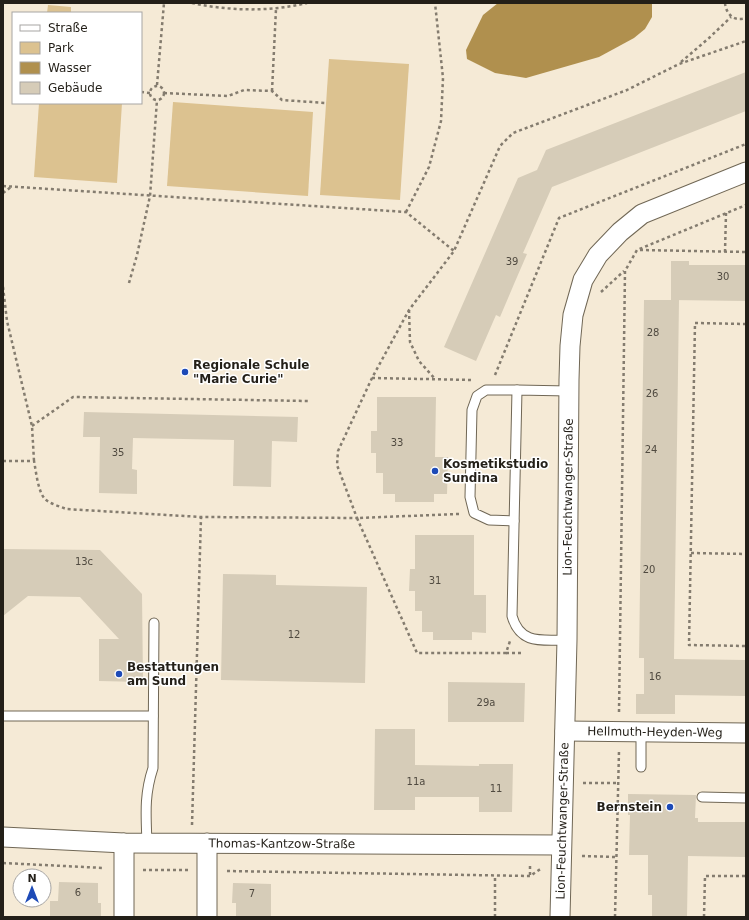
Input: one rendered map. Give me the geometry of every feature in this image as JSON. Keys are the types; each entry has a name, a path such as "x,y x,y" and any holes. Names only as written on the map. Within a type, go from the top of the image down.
{"street":[{"name":"Lion-Feuchtwanger-Straße","path":"560,917 567,640 569,391 570,346 573,315 583,280 598,255 620,232 642,214 746,172"},
{"name":"Hellmuth-Heyden-Weg","path":"565,731 746,733"},
{"name":"Thomas-Kantzow-Straße","path":"3,837 124,843 199,843 561,851"},
{"path":"124,843 124,917"},
{"path":"199,843 207,871 207,917"}],"lane":[{"path":"514,521 489,520 474,513 470,497 472,410 477,396 486,390 569,391"},
{"path":"517,390 512,616 515,626 524,636 538,640 567,640"},
{"path":"147,843 147,784 153,768 154,624"},
{"path":"3,716 153,716"},
{"path":"641,732 641,767"},
{"path":"702,797 746,798"}],"path":[{"path":"157,85 164,3"},
{"path":"192,3 232,8 276,8 307,3"},
{"path":"406,212 429,167 441,121 443,78 435,3"},
{"path":"725,3 726,11 731,17 737,20 746,18"},
{"path":"272,91 276,8"},
{"path":"679,64 731,17"},
{"path":"526,653 417,653 357,518 336,465 338,451 372,378 409,310 454,251 500,146 513,133 627,90 679,64 746,41"},
{"path":"150,93 151,89 157,85"},
{"path":"157,85 163,90 164,93"},
{"path":"164,93 228,96 244,90 272,91 282,100 326,103"},
{"path":"142,92 150,93 151,96 157,100"},
{"path":"157,100 163,97 164,93"},
{"path":"128,283 137,255 150,196 157,100"},
{"path":"493,380 559,218 746,144"},
{"path":"3,186 406,212 454,251"},
{"path":"3,193 11,187"},
{"path":"615,917 625,271 637,250 746,205"},
{"path":"725,252 726,213"},
{"path":"637,250 746,252"},
{"path":"3,287 7,321 32,426 34,462 39,484 44,498 54,504 66,508 201,517 357,518 474,513"},
{"path":"409,310 410,342 419,361 435,379"},
{"path":"746,324 695,323 689,645 746,646"},
{"path":"372,378 478,380"},
{"path":"32,426 73,397 308,401"},
{"path":"3,461 34,462"},
{"path":"199,843 201,517"},
{"path":"691,553 746,554"},
{"path":"506,653 515,626"},
{"path":"3,863 124,869 530,876 561,851 616,857"},
{"path":"495,875 495,917"},
{"path":"704,917 705,876 746,876"}],"green space":[{"path":"48,5 71,7 71,12 47,12"},
{"path":"329,59 409,64 400,200 320,195"},
{"path":"173,102 313,112 308,196 167,186"},
{"path":"39,104 122,104 117,183 34,177"}],"water":[{"path":"498,3 652,3 652,17 645,29 634,38 599,57 526,78 495,73 467,59 466,50 483,15"}],"building":[{"path":"746,72 746,111 552,187 523,253 527,254 500,317 496,315 476,361 444,347 518,178 537,170 546,150"},
{"path":"671,261 689,261 689,265 746,265 746,301 671,300"},
{"path":"644,300 679,300 674,659 746,660 746,696 675,695 675,714 636,714 636,694 644,694 644,658 639,658"},
{"path":"377,397 436,397 435,457 448,457 447,494 434,494 434,502 395,502 395,494 383,494 383,473 376,473 376,453 371,453 371,431 377,431"},
{"path":"84,412 298,417 297,442 272,441 271,487 233,486 234,440 133,438 132,469 137,470 137,494 99,493 100,437 83,437"},
{"path":"415,535 474,535 474,595 486,595 486,633 472,632 472,640 433,640 433,632 422,632 422,611 415,611 415,591 409,591 410,569 415,569"},
{"path":"3,549 100,550 142,594 143,682 99,681 99,639 119,639 80,597 28,596 3,616"},
{"path":"223,574 276,575 276,585 367,587 365,683 221,680"},
{"path":"448,682 525,683 524,722 448,722"},
{"path":"375,729 415,729 415,765 479,766 479,764 513,764 512,812 479,812 479,797 415,797 415,810 374,810"},
{"path":"628,794 696,795 695,818 698,818 698,822 746,822 746,857 688,856 687,917 652,917 652,895 648,895 648,855 629,855 630,815 628,815"},
{"path":"59,882 98,883 98,903 101,903 101,917 50,917 52,901 58,901"},
{"path":"233,883 271,884 271,917 236,917 236,903 232,903"}],"place":[{"name":"Regionale Schule \"Marie Curie\"","path":"185,372"},
{"name":"Kosmetikstudio Sundina","path":"435,471"},
{"name":"Bestattungen am Sund","path":"119,674"},
{"name":"Bernstein","path":"670,807"}]}
